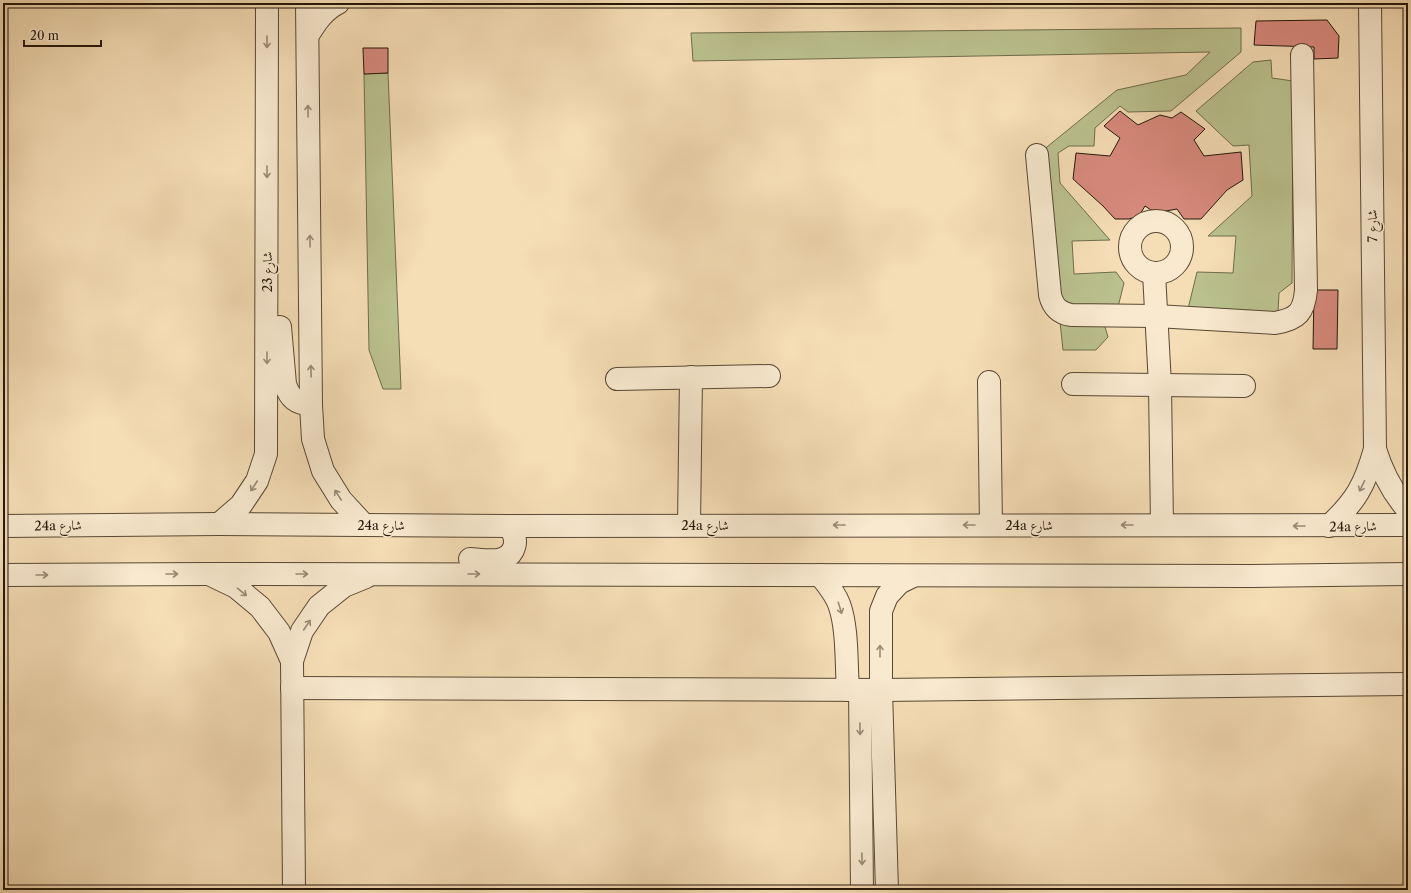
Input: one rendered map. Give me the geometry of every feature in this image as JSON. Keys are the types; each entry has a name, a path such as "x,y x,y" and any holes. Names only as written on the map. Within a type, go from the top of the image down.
{"street":[{"name":"شارع 23","path":"219,524 241,505 257,481 266,454 267,3"},
{"path":"307,3 311,405 314,439 323,471 341,500 364,525"},
{"path":"308,35 318,19 338,3"},
{"name":"شارع 7","path":"1329,526 1345,510 1359,492 1369,471 1375,449 1370,3"},
{"path":"1037,155 1050,295 1052,303 1063,313 1071,315 1156,316 1275,323 1288,321 1298,314 1305,303 1306,282 1302,55"},
{"path":"267,273 276,304 285,384 293,399 301,403 311,405"},
{"path":"1154,273 1160,385 1162,525"},
{"path":"617,378 769,376"},
{"path":"689,525 691,377"},
{"path":"989,382 991,525"},
{"path":"1073,384 1244,386"},
{"name":"شارع 7","path":"1375,449 1382,471 1389,485 1408,510"},
{"name":"24a شارع","path":"3,526 219,524 509,526 1408,525"},
{"path":"294,890 292,660 302,631 319,606 344,586 376,574 438,562 467,559 497,560 505,558 515,547 516,539 514,532 509,526"},
{"path":"208,574 236,587 260,607 279,632 292,660"},
{"path":"3,575 376,574 1251,576 1408,574"},
{"path":"820,575 836,597 863,690 884,796 887,890"},
{"path":"862,890 861,796 863,690 881,611 887,596 899,583 913,576"},
{"path":"292,688 863,690 1408,684"},
{"path":"861,796 884,796"}],"green space":[{"path":"1241,28 1241,52 1171,111 1128,112 1120,106 1095,128 1094,146 1069,146 1058,153 1060,183 1110,240 1072,241 1074,274 1116,272 1124,283 1117,311 1102,317 1108,337 1096,350 1063,350 1042,151 1117,90 1186,75 1210,52 693,61 691,33"},
{"path":"1271,60 1272,78 1293,81 1292,283 1279,293 1278,312 1187,313 1197,272 1233,273 1236,236 1208,236 1252,196 1249,145 1233,146 1196,111 1253,62"},
{"path":"388,73 401,389 383,389 369,350 364,74"}],"building":[{"path":"1327,20 1339,36 1338,58 1314,59 1314,47 1254,45 1256,21"},
{"path":"363,48 388,48 388,73 364,74"},
{"path":"1120,111 1138,125 1160,115 1172,118 1181,112 1205,129 1194,140 1204,156 1241,152 1243,180 1227,190 1201,219 1184,219 1177,209 1166,211 1151,210 1145,206 1139,216 1129,219 1115,219 1073,179 1076,153 1110,156 1120,138 1104,126"},
{"path":"1314,290 1338,290 1337,349 1313,349"}]}
